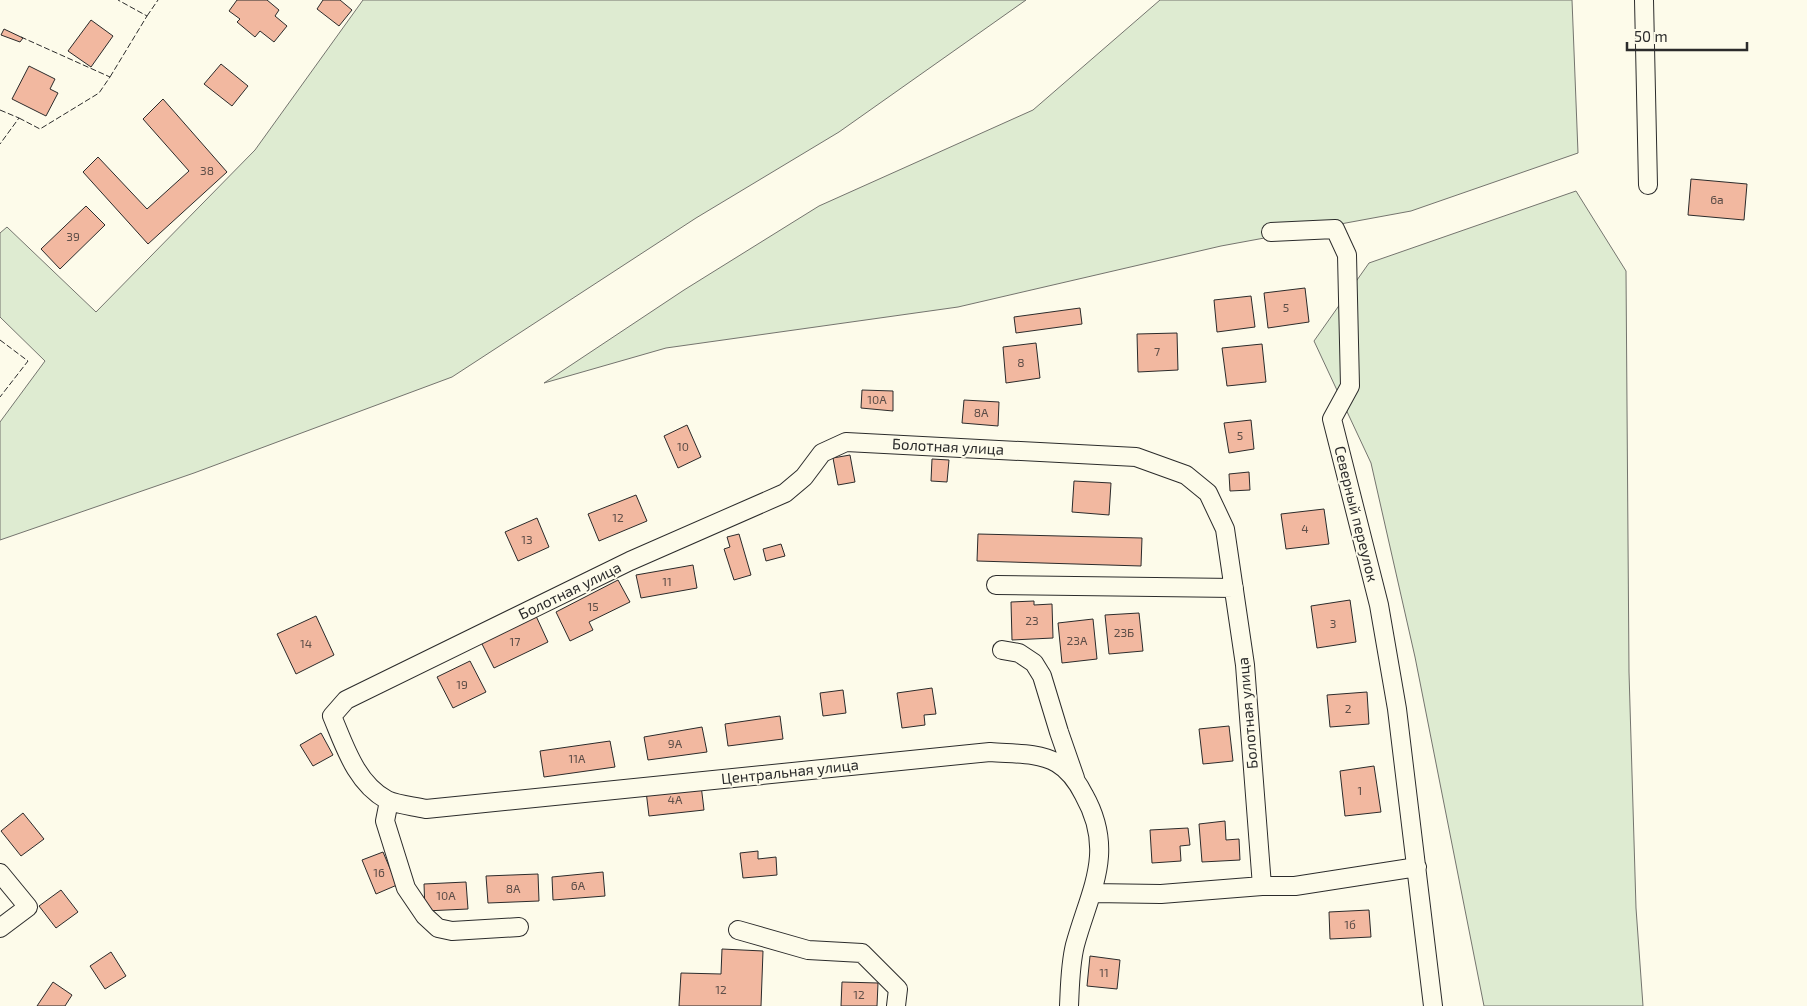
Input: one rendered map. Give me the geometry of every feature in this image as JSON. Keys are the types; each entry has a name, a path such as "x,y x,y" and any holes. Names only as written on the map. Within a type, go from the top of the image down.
{"street":[{"path":"1644,0 1648,185"},
{"name":"Северный переулок","path":"1271,232 1334,230 1347,255 1350,386 1332,419 1379,604 1397,709 1417,867"},
{"name":"Болотная улица","path":"346,700 630,562 785,493 804,477 822,453 846,442 1136,457 1186,475 1208,494 1225,529 1246,665 1262,886"},
{"path":"996,585 1234,588"},
{"path":"1002,650 1019,653 1034,663 1042,676 1076,781"},
{"name":"Центральная улица","path":"346,700 332,716 354,768 373,791 389,801 426,809 990,752 1037,756 1058,764 1076,781 1089,803 1097,824 1100,850 1092,893 1075,946 1070,975 1069,1006"},
{"path":"389,801 385,821 406,888 425,916 438,928 452,931 519,927"},
{"path":"1092,893 1161,894 1262,886 1295,886 1417,867 1422,925 1433,1006"},
{"path":"0,873 28,907 0,928"},
{"path":"738,930 808,950 862,953 898,988 896,1006"}],"green space":[{"path":"363,0 1026,0 839,132 696,218 452,377 194,473 0,540 0,422 45,361 0,317 0,233 7,227 96,312 255,150"},
{"path":"1160,0 1572,0 1578,153 1411,211 1221,246 958,307 666,348 544,383 684,290 819,206 1033,110"},
{"path":"1576,191 1626,271 1629,672 1636,908 1643,1006 1484,1006 1415,657 1371,463 1314,341 1369,263"}],"building":[{"path":"237,0 267,0 279,10 275,16 287,26 274,42 260,31 255,37 237,22 240,19 229,11"},
{"path":"323,0 340,0 352,10 339,26 317,9"},
{"path":"91,20 113,36 91,67 68,51"},
{"path":"4,29 23,38 20,42 1,35"},
{"path":"221,64 248,86 232,106 204,84"},
{"path":"29,66 55,79 50,89 58,93 46,116 12,99"},
{"path":"163,99 227,172 148,244 83,172 98,157 147,209 189,171 143,119"},
{"path":"1691,179 1747,184 1744,220 1688,215"},
{"path":"86,206 105,225 60,269 41,249"},
{"path":"1305,288 1309,322 1268,328 1264,293"},
{"path":"1251,296 1255,327 1217,332 1214,300"},
{"path":"1080,308 1082,324 1016,333 1014,317"},
{"path":"1177,333 1178,370 1138,372 1137,334"},
{"path":"1036,343 1040,378 1006,383 1003,347"},
{"path":"1262,344 1266,382 1227,386 1222,348"},
{"path":"862,390 893,391 893,411 861,408"},
{"path":"964,400 999,402 998,426 962,423"},
{"path":"1251,420 1254,449 1229,453 1224,423"},
{"path":"687,425 701,457 678,468 664,436"},
{"path":"850,455 855,482 838,485 833,458"},
{"path":"932,459 949,460 947,482 931,481"},
{"path":"1249,472 1250,490 1230,491 1229,474"},
{"path":"1074,481 1111,483 1109,515 1072,512"},
{"path":"636,495 647,521 599,541 588,514"},
{"path":"1324,509 1329,544 1286,549 1281,514"},
{"path":"537,518 549,547 518,561 505,532"},
{"path":"739,534 751,575 734,580 724,549 730,547 727,537"},
{"path":"978,534 1142,538 1141,566 977,561"},
{"path":"781,544 785,556 766,561 763,549"},
{"path":"693,565 697,588 641,598 636,575"},
{"path":"618,580 630,602 589,622 593,630 570,641 556,612"},
{"path":"1350,600 1356,642 1317,648 1311,606"},
{"path":"1034,601 1034,605 1052,604 1053,638 1012,640 1011,602"},
{"path":"1139,613 1143,651 1109,654 1105,615"},
{"path":"316,616 334,655 296,674 277,634"},
{"path":"536,616 548,642 494,668 481,642"},
{"path":"1093,619 1097,659 1062,663 1058,623"},
{"path":"470,661 486,692 453,708 437,677"},
{"path":"932,688 936,714 924,715 925,725 902,728 897,693"},
{"path":"843,690 846,713 823,716 820,693"},
{"path":"1367,692 1369,724 1330,727 1327,695"},
{"path":"780,716 783,739 728,746 725,724"},
{"path":"1229,726 1233,761 1203,764 1199,729"},
{"path":"702,727 707,752 648,760 644,737"},
{"path":"321,733 333,755 313,766 300,745"},
{"path":"610,741 615,767 544,777 540,751"},
{"path":"1374,766 1381,812 1345,816 1340,771"},
{"path":"701,785 704,810 649,816 646,791"},
{"path":"23,813 44,839 21,856 1,831"},
{"path":"1225,821 1226,840 1239,839 1240,860 1202,862 1199,824"},
{"path":"1188,828 1190,845 1180,846 1181,861 1152,863 1150,830"},
{"path":"758,851 758,859 776,857 777,875 743,878 740,853"},
{"path":"383,852 397,885 376,894 362,860"},
{"path":"603,872 605,896 553,900 552,877"},
{"path":"538,874 539,901 488,903 486,876"},
{"path":"466,882 468,909 425,911 424,884"},
{"path":"61,890 78,912 56,928 39,906"},
{"path":"1369,910 1371,937 1330,939 1329,912"},
{"path":"722,949 763,951 761,1006 679,1006 681,973 721,974"},
{"path":"111,952 126,976 105,989 90,966"},
{"path":"1090,956 1120,960 1117,989 1087,986"},
{"path":"53,982 72,995 65,1006 37,1006"},
{"path":"842,982 878,983 877,1006 841,1006"}],"fence":[{"path":"110,77 147,16 118,0"},
{"path":"147,16 158,0"},
{"path":"19,118 40,129 99,93 110,77 21,37"},
{"path":"0,110 19,118 0,144"},
{"path":"0,340 28,361 0,397"}]}
